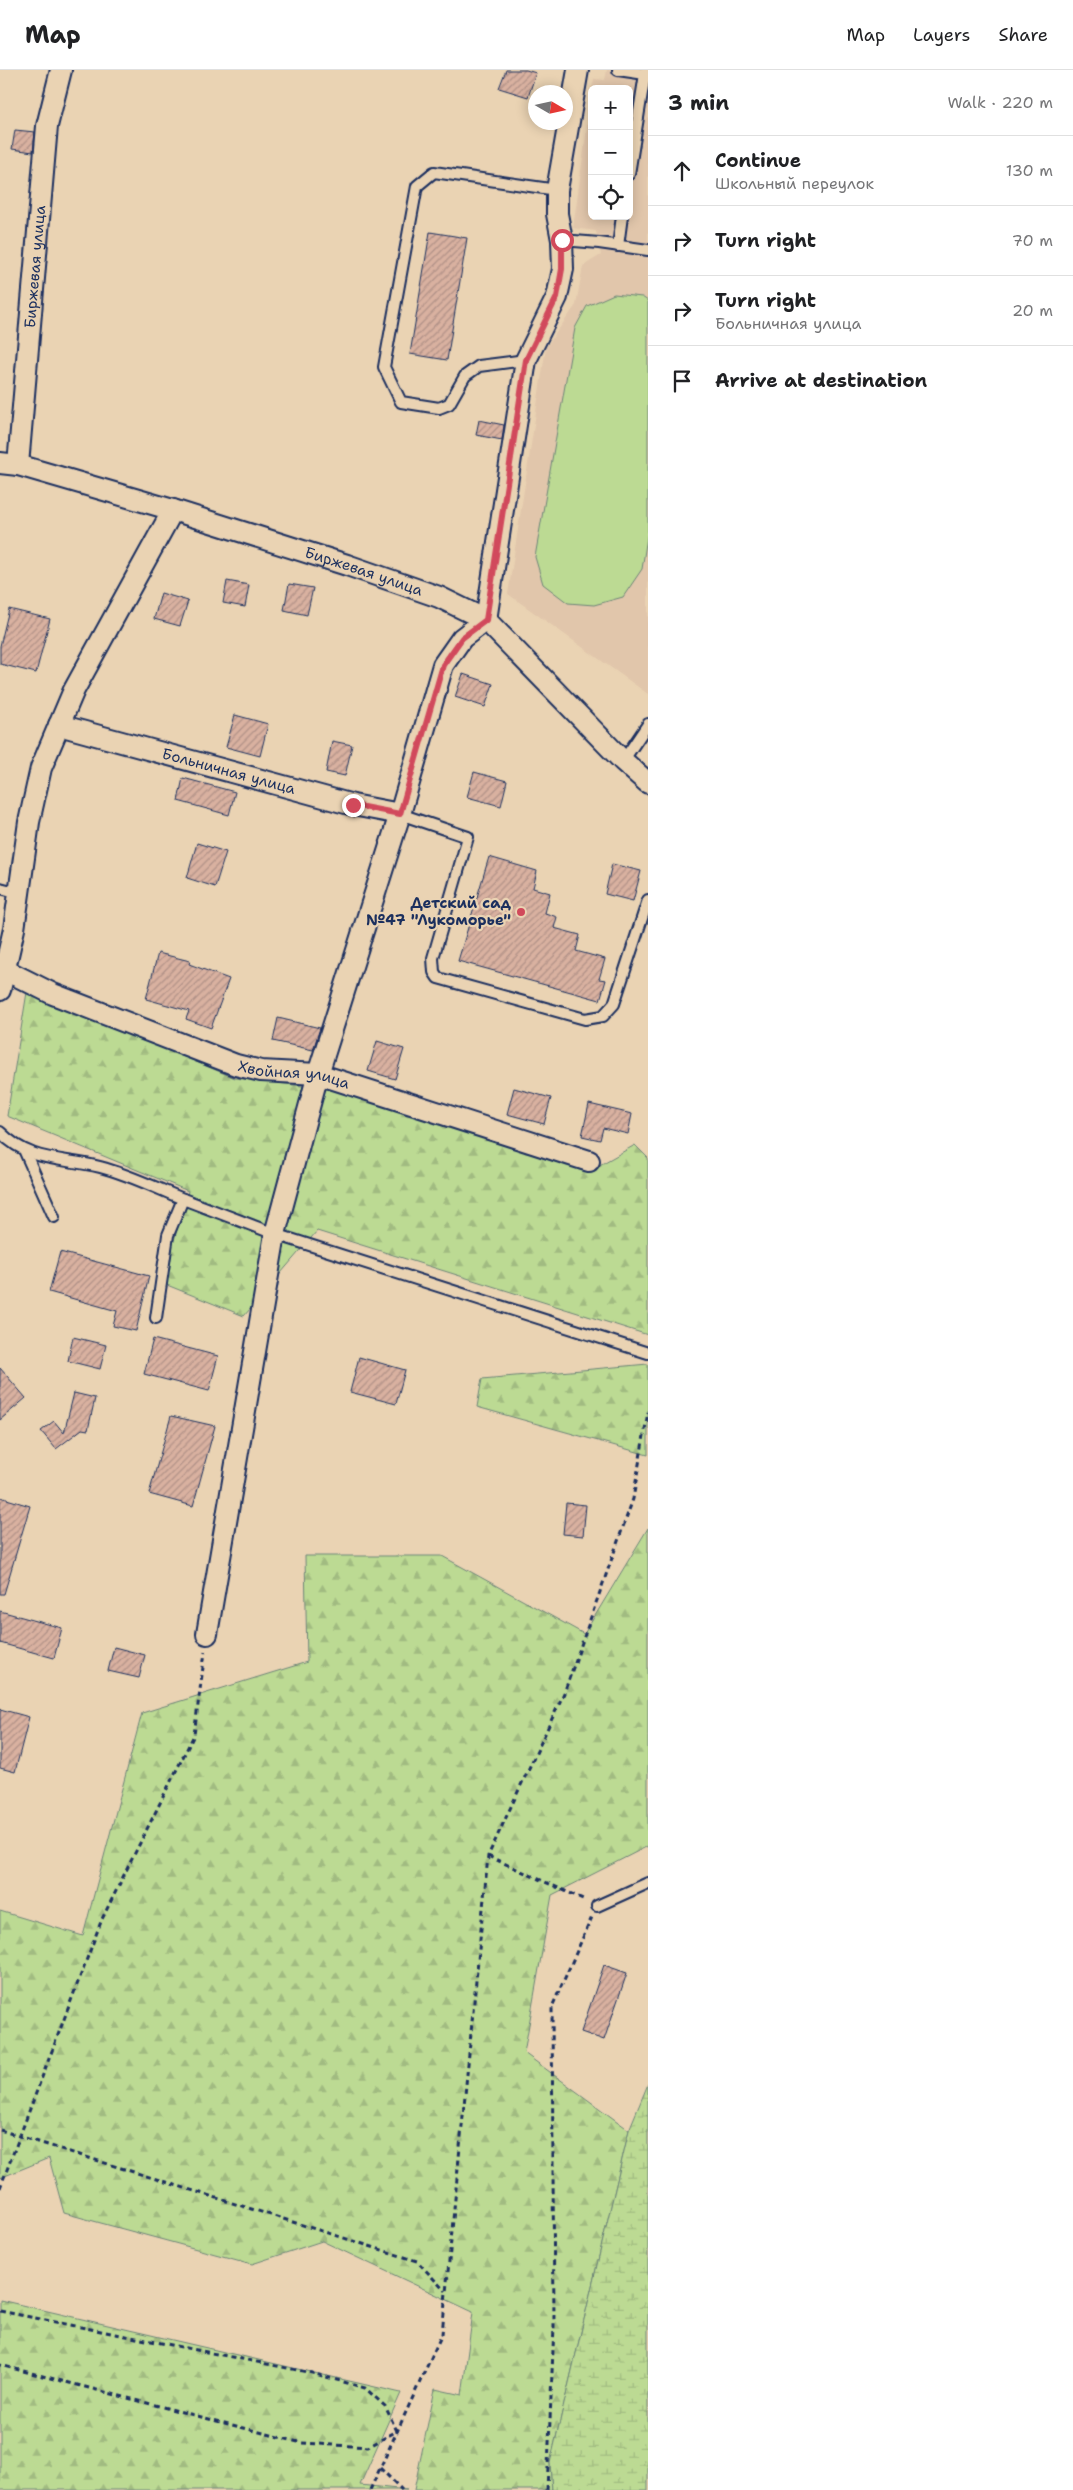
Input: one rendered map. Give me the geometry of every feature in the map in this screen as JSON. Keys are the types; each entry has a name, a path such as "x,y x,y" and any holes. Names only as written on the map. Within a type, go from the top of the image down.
{"street":[{"name":"Биржевая улица","path":"61,70 47,126 9,464 173,510 348,565 439,597 486,620 623,761 648,783"},
{"path":"207,1634 274,1234 318,1074 400,814 443,665 462,638 486,620 526,360 557,297 562,269 562,240 557,214 557,190 578,70"},
{"path":"0,990 20,893 29,822 39,777 74,690 173,510"},
{"name":"Больничная улица","path":"59,725 353,805 400,814"},
{"name":"Хвойная улица","path":"5,970 53,994 236,1065 261,1071 318,1074 590,1161"}],"lane":[{"path":"618,70 646,72 633,150"},
{"path":"526,360 479,366 465,376 449,404 439,408 401,402 384,367 417,186 434,172 557,190"},
{"path":"618,246 621,220"},
{"path":"562,240 648,250"},
{"path":"623,761 648,724"},
{"path":"400,814 468,837 434,958 434,972 438,978 585,1019 603,1016 614,1004 648,900"},
{"path":"0,888 20,893"},
{"path":"0,1132 25,1152 100,1167 274,1234 648,1353"},
{"path":"25,1152 54,1217"},
{"path":"156,1318 168,1235 183,1199"},
{"path":"597,1906 648,1883"}],"path":[{"path":"370,2490 442,2334 488,1856 564,1693 633,1499 648,1412"},
{"path":"0,2188 102,1919 194,1735 207,1634"},
{"path":"488,1856 597,1906 552,2007 554,2326 547,2490"},
{"path":"0,2130 416,2261 446,2292"},
{"path":"0,2311 312,2373 365,2388 385,2406 397,2431"},
{"path":"0,2365 302,2443 368,2447 397,2431"},
{"path":"380,2468 402,2490"}],"shaded area":[{"path":"607,70 648,70 648,694 508,594 546,347 576,305 583,266 601,255 596,231 573,228 588,121 588,220 633,220 633,85 593,85 594,79 605,80"}],"green space":[{"path":"614,294 642,297 648,301 648,531 642,569 623,597 594,605 568,603 543,584 535,557 575,328 587,306"},
{"path":"27,992 235,1078 352,1092 589,1171 635,1145 648,1158 648,1335 317,1231 244,1316 162,1283 188,1191 7,1116"},
{"path":"648,1364 648,1455 477,1407 482,1379"},
{"path":"648,1528 648,1846 552,1895 524,2053 629,2130 550,2463 552,2490 414,2490 435,2389 462,2395 473,2312 322,2241 252,2264 64,2213 49,2158 0,2178 0,1911 83,1936 142,1713 307,1662 305,1556 442,1556 584,1634"},
{"path":"648,2084 648,2490 552,2490 550,2463 629,2130"},
{"path":"0,2300 401,2393 360,2485 407,2490 0,2490"}],"building":[{"path":"506,70 526,70 536,73 532,85 528,85 528,97 499,88"},
{"path":"15,130 35,132 33,152 12,149"},
{"path":"430,232 467,238 447,360 410,354"},
{"path":"479,420 504,425 502,440 476,435"},
{"path":"227,581 249,585 245,607 223,603"},
{"path":"289,584 313,588 307,615 284,610"},
{"path":"161,593 188,601 180,626 154,619"},
{"path":"9,609 50,619 36,673 0,664 0,646"},
{"path":"463,674 493,684 485,707 455,697"},
{"path":"235,715 268,724 260,756 226,747"},
{"path":"332,741 352,745 345,776 326,772"},
{"path":"474,772 507,781 501,806 467,797"},
{"path":"183,778 235,792 229,815 178,801"},
{"path":"197,843 226,852 215,887 187,878"},
{"path":"489,857 537,871 533,888 550,893 545,913 557,917 554,928 580,935 576,951 605,959 599,979 606,980 600,1000 458,961"},
{"path":"612,864 641,871 633,901 605,894"},
{"path":"158,953 190,961 189,964 229,979 211,1028 186,1019 189,1011 146,999"},
{"path":"278,1018 320,1028 313,1050 273,1041"},
{"path":"377,1041 404,1049 395,1079 368,1071"},
{"path":"514,1088 551,1098 544,1124 507,1114"},
{"path":"589,1104 632,1114 628,1134 603,1128 600,1140 582,1136"},
{"path":"60,1252 149,1276 136,1331 113,1326 117,1311 49,1292"},
{"path":"73,1337 106,1345 100,1369 68,1361"},
{"path":"153,1339 218,1356 209,1391 144,1374"},
{"path":"359,1357 405,1370 396,1404 350,1392"},
{"path":"0,1368 26,1398 0,1420"},
{"path":"74,1393 95,1398 88,1430 82,1429 56,1449 41,1431 54,1421 64,1433"},
{"path":"171,1416 215,1426 193,1506 149,1494"},
{"path":"0,1497 30,1506 4,1594 0,1594"},
{"path":"566,1503 586,1505 583,1536 563,1534"},
{"path":"0,1611 62,1628 54,1658 0,1643"},
{"path":"114,1647 145,1655 139,1678 108,1671"},
{"path":"0,1709 29,1717 15,1772 0,1768"},
{"path":"604,1965 627,1973 604,2040 581,2032"}],"place":[{"name":"Детский сад №47 \"Лукоморье\"","path":"521,912"}],"route":[{"path":"353,805 400,814 443,665 462,638 486,620 526,360 548,320 557,297 562,269 562,240"}]}
